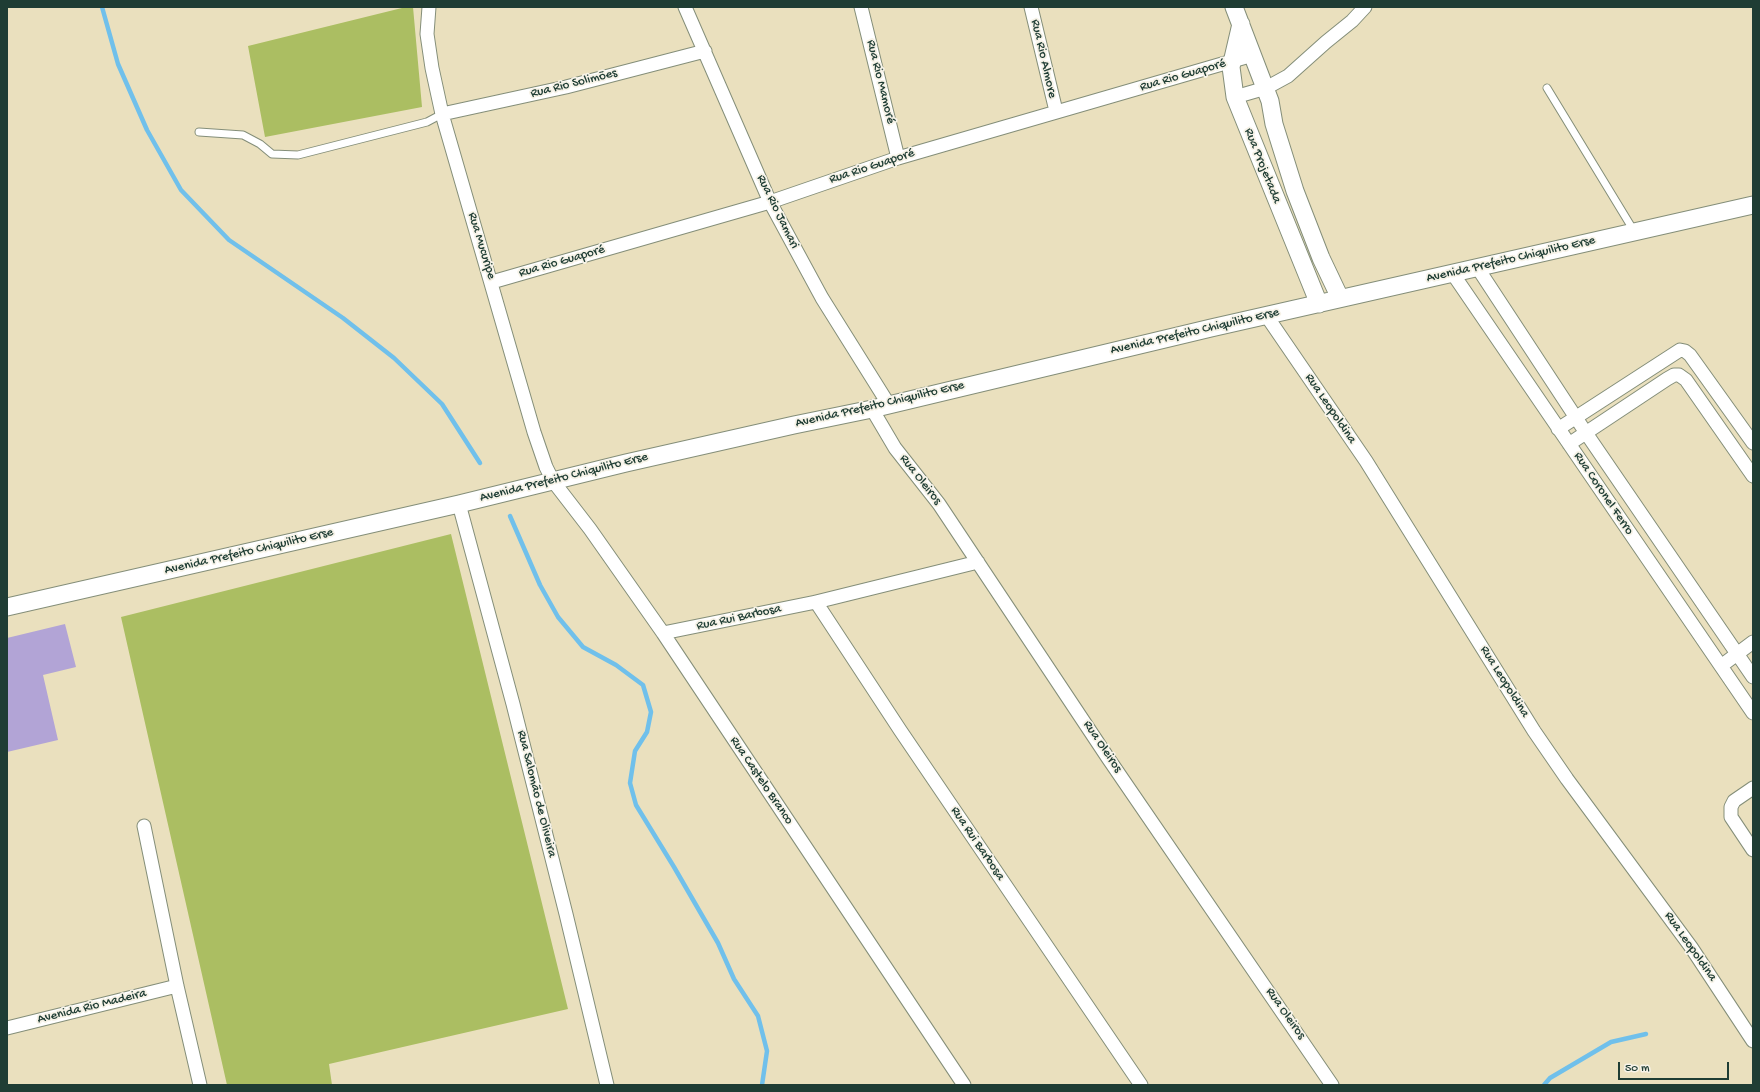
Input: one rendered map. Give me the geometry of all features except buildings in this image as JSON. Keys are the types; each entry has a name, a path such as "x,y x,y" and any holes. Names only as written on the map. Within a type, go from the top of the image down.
{"street":[{"name":"Rua Mucuripe","path":"428,7 428,34 432,68 442,114 492,282 534,432 546,467 553,481"},
{"name":"Rua Rio Jamari","path":"685,7 770,202 822,298 889,405"},
{"name":"Rua Rio Mamoré","path":"861,7 898,158"},
{"name":"Rua Rio Almore","path":"1031,7 1056,111"},
{"name":"Rua Projetada","path":"1234,7 1270,100 1278,136 1295,191 1321,258 1340,298"},
{"path":"1235,97 1266,88 1277,83 1300,66 1352,21 1365,7"},
{"name":"Rua Projetada","path":"1241,24 1231,63 1231,75 1235,97 1319,304"},
{"name":"Rua Rio Solimões","path":"442,114 566,87 705,51"},
{"name":"Rua Rio Guaporé","path":"492,282 770,202 898,158 1056,111 1231,63 1253,55"},
{"name":"Avenida Prefeito Chiquilito Erse","path":"7,608 459,504 778,428 872,409 1340,298 1453,274 1753,204"},
{"name":"Rua Coronel Ferro","path":"1477,268 1656,537 1736,655 1753,677"},
{"name":"Rua Coronel Ferro","path":"1453,274 1753,713"},
{"name":"Rua Leopoldina","path":"1266,316 1366,461 1534,731 1567,779 1690,947 1753,1041"},
{"path":"1558,429 1672,354 1680,350 1685,350 1753,443"},
{"path":"1672,354 1676,374 1686,380 1753,476"},
{"path":"1569,444 1667,378 1676,374"},
{"name":"Rua Oleiros","path":"872,409 895,448 939,504 1108,758 1305,1043 1332,1085"},
{"name":"Rua Castelo Branco","path":"553,481 590,529 663,633 964,1085"},
{"name":"Rua Salomão de Oliveira","path":"459,504 513,704 568,921 607,1085"},
{"path":"1640,548 1656,537"},
{"name":"Rua Rui Barbosa","path":"663,633 816,602 978,562"},
{"name":"Rua Rui Barbosa","path":"816,602 900,730 1141,1085"},
{"path":"1720,666 1753,642"},
{"path":"1753,788 1734,801 1731,808 1731,817 1753,850"},
{"path":"144,826 177,986 200,1085"},
{"name":"Avenida Rio Madeira","path":"7,1028 177,986"}],"lane":[{"path":"1546,88 1634,232"},
{"path":"199,132 244,135 260,144 272,154 298,155 427,122 442,114"}],"green space":[{"path":"406,7 413,7 422,107 265,137 248,46"},
{"path":"451,534 568,1009 329,1064 332,1085 227,1085 121,617"}],"waterway":[{"path":"102,7 118,64 147,130 181,190 229,240 343,318 394,358 442,404 480,463"},
{"path":"510,516 540,585 558,617 583,647 616,665 643,685 651,712 647,732 635,751 630,783 636,805 718,943 734,979 758,1016 767,1051 762,1085"},
{"path":"1544,1085 1550,1078 1611,1042 1646,1034"}]}
